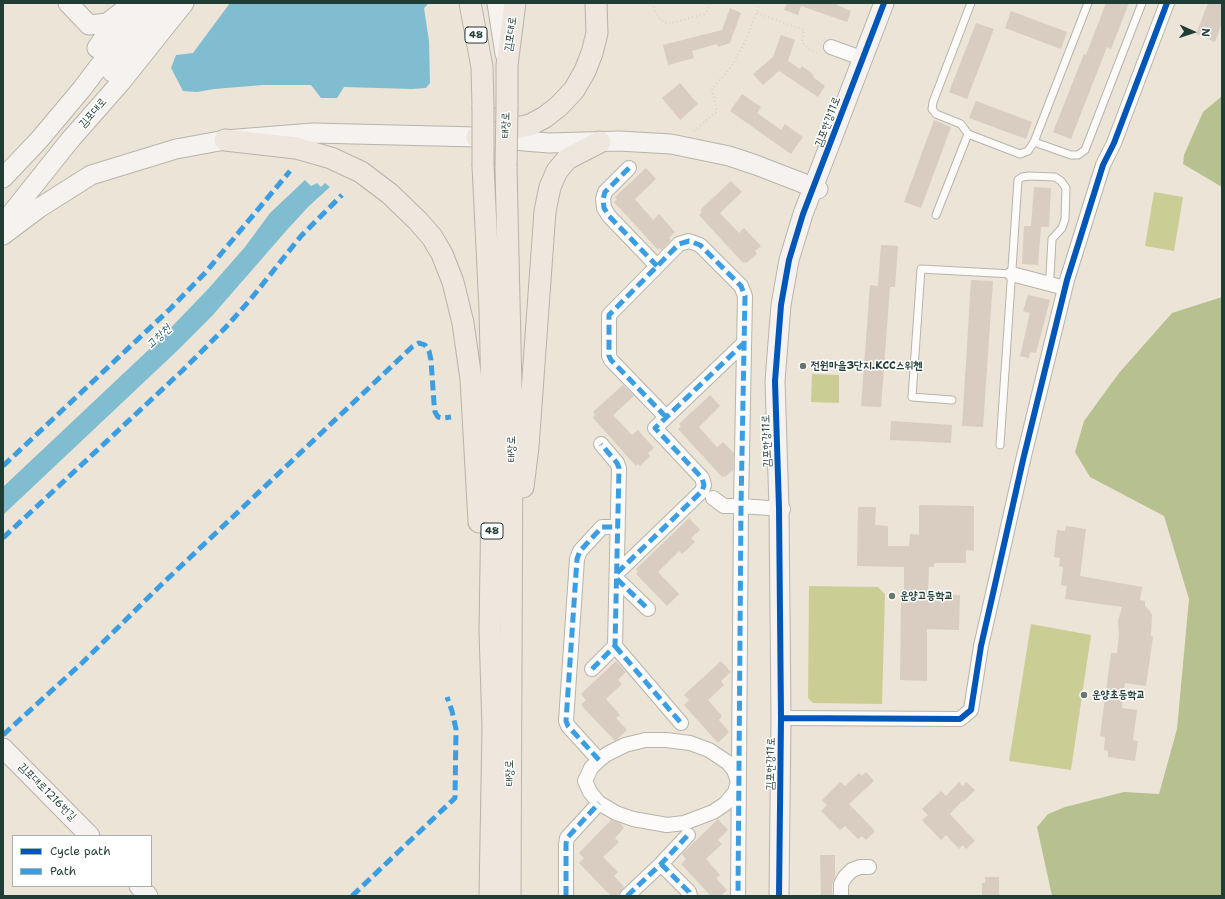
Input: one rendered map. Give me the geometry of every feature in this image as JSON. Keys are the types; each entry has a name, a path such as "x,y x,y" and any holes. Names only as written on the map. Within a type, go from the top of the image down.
{"main road":[{"name":"48","path":"470,3 482,67"},
{"name":"김포대로","path":"507,65 515,3"},
{"path":"477,137 530,125 559,106 574,90 585,71 592,53 597,33 596,3"},
{"name":"태장로","path":"507,65 506,166 512,434 510,896"},
{"name":"태장로","path":"482,67 483,166 490,310 493,436 490,631 493,728 490,896"},
{"path":"225,140 296,148 331,158 361,172 390,194 418,221 432,237 442,254 453,282 463,323 471,379 480,536 490,631"},
{"path":"511,599 528,447 545,211 550,187 557,171 567,159 600,142"}],"street":[{"path":"68,3 89,25 91,36 88,61"},
{"path":"3,178 39,140 81,90 147,3"},
{"name":"김포대로","path":"3,207 97,92 166,3"},
{"name":"김포대로","path":"3,224 70,140 121,82 184,3"},
{"name":"태장로","path":"479,3 482,67"},
{"name":"태장로","path":"497,3 507,65"},
{"name":"김포한강11로","path":"816,188 884,3"},
{"name":"김포한강11로","path":"784,896 781,508 775,381 781,305 789,260 803,214 816,188 888,3"},
{"path":"783,718 960,719 971,710 981,646 1023,460 1065,288 1104,165 1114,143 1167,3"},
{"path":"89,25 107,22 125,7"},
{"path":"3,178 88,61 125,7"},
{"path":"826,50 864,59"},
{"path":"3,235 39,208 91,175 176,149 225,140 314,134 477,137 549,143 619,141 671,144 729,156 816,188"},
{"path":"629,168 605,192 603,199 604,208 609,216 657,266"},
{"path":"666,417 611,360 609,356 609,315 679,244 690,241 700,245 743,290 745,296 741,506 738,896"},
{"path":"1012,274 1065,288"},
{"path":"617,576 702,491 704,485 702,478 655,428 744,343"},
{"path":"601,444 620,468 615,646 681,723"},
{"path":"713,498 724,506 781,508"},
{"path":"599,760 568,726 566,721 577,560 580,551 602,527 618,527"},
{"path":"617,576 648,609"},
{"path":"592,669 615,646"},
{"name":"김포한강11로","path":"779,896 783,718"},
{"path":"645,740 666,740 690,743 709,750 727,762 734,770 738,782 735,792 725,804 713,812 684,823 666,825 633,819 616,813 599,803 590,792 585,781 591,768 599,760 626,745 645,740"},
{"name":"김포대로1216번길","path":"3,748 89,835"},
{"path":"566,896 567,838 599,803"},
{"path":"627,896 661,864 688,835"},
{"path":"661,864 689,892 690,896"},
{"path":"841,896 841,884 845,877 852,870 860,867 869,867"},
{"path":"140,887 148,896"}],"lane":[{"path":"970,3 933,102 932,109 936,114 961,124 968,134 1020,154 1028,151 1034,142 1088,3"},
{"path":"1034,142 1070,156 1078,155 1085,150 1142,3"},
{"path":"936,215 968,134"},
{"path":"1000,445 1018,180 1022,177 1055,177 1061,181 1066,188 1065,219 1062,228 1052,239 1050,276 1048,283"},
{"path":"952,400 912,397 921,269 1012,274"}],"path":[{"path":"653,3 655,11 660,19 668,24 704,14 708,10 710,3"},
{"path":"694,131 717,111 712,89 734,61 745,42 760,3"},
{"path":"757,13 804,30 802,42 810,50 826,50"}],"green space":[{"path":"1222,96 1222,187 1183,164 1184,155 1203,112"},
{"path":"1154,192 1183,197 1174,251 1145,246"},
{"path":"1222,297 1222,896 1052,896 1037,827 1048,814 1065,807 1124,792 1159,794 1177,729 1189,599 1164,516 1090,477 1075,452 1084,421 1119,373 1172,313"},
{"path":"812,374 839,375 839,403 811,402"},
{"path":"809,586 878,587 885,594 882,704 813,703 808,698"},
{"path":"1031,624 1091,635 1071,770 1009,761"}],"water":[{"path":"230,3 429,3 424,8 429,41 430,83 426,88 412,89 344,87 337,98 321,98 311,85 263,85 197,92 183,91 171,68 176,55 193,53"},
{"path":"305,180 311,186 317,183 321,187 325,183 330,187 309,206 286,231 212,316 177,351 3,515 3,487 160,339 209,288 245,247 270,213"}],"building":[{"path":"787,3 838,3 837,5 851,11 847,22 801,6 798,15 784,10"},
{"path":"1106,3 1129,3 1111,49 1107,47 1071,139 1053,132 1084,54 1086,55"},
{"path":"1208,3 1222,3 1222,23 1215,42 1196,34"},
{"path":"730,8 741,13 730,43 718,47 717,44 692,51 694,58 668,65 663,45 722,30"},
{"path":"1011,11 1067,32 1061,49 1005,28"},
{"path":"976,23 994,29 967,99 949,92"},
{"path":"781,35 795,40 788,61 800,69 802,66 825,86 818,97 779,71 763,85 753,74 773,57"},
{"path":"680,83 698,104 680,120 662,98"},
{"path":"742,94 761,107 757,113 781,130 785,124 803,137 791,154 730,111"},
{"path":"976,101 1032,122 1026,139 969,118"},
{"path":"934,120 951,127 921,208 904,202"},
{"path":"646,168 656,179 635,199 653,220 659,214 675,232 669,238 671,240 661,250 659,248 658,250 614,202 617,199 615,197"},
{"path":"731,181 742,192 720,213 739,233 744,228 761,246 755,251 757,254 746,263 743,263 699,215 702,212 700,210"},
{"path":"1034,187 1051,188 1049,227 1041,227 1038,265 1022,264 1024,226 1031,226"},
{"path":"881,245 898,246 895,287 890,287 881,407 861,406 870,285 878,286"},
{"path":"971,280 993,281 983,427 962,426"},
{"path":"1028,295 1050,300 1036,353 1030,352 1029,358 1020,356 1030,313 1023,311"},
{"path":"623,385 634,396 613,415 632,435 638,430 654,448 648,453 650,456 640,466 638,464 636,466 593,418 595,415 593,412"},
{"path":"710,395 720,406 699,427 717,447 723,442 734,453 733,470 725,477 722,477 678,429 681,426 679,424"},
{"path":"891,421 952,425 951,443 890,440"},
{"name":"운양고등학교","path":"919,505 974,506 974,551 966,550 966,563 934,563 934,567 929,567 928,595 960,595 959,630 927,629 927,681 900,680 901,594 904,593 904,567 857,566 858,507 876,507 875,525 888,526 888,546 909,546 910,534 919,535"},
{"path":"689,518 700,530 691,538 695,542 682,554 679,551 658,572 679,594 667,606 636,574 638,572 636,569"},
{"name":"운양초등학교","path":"1066,526 1086,529 1080,576 1142,587 1140,600 1145,601 1145,606 1152,615 1151,636 1153,637 1146,686 1125,683 1122,708 1137,710 1133,740 1138,741 1135,761 1108,757 1108,751 1104,750 1105,737 1100,736 1111,653 1117,653 1119,634 1118,621 1122,607 1065,599 1067,586 1061,585 1063,567 1059,566 1060,558 1054,557 1057,530 1065,531"},
{"path":"616,661 626,672 618,680 622,684 606,699 620,715 616,718 627,730 615,741 581,705 586,700 581,694"},
{"path":"721,661 731,672 721,681 724,685 708,700 722,716 719,720 729,732 718,743 684,705 689,700 684,695"},
{"path":"866,772 874,781 849,804 875,831 866,840 862,836 858,839 845,826 840,830 821,811 827,805 822,800 840,782 845,786 859,773 862,776"},
{"path":"959,782 963,786 966,782 975,790 950,814 975,841 966,849 963,845 959,849 946,835 941,840 922,820 928,815 922,809 941,791 946,796"},
{"path":"718,819 728,830 718,840 722,844 706,859 720,875 716,878 727,890 721,896 711,896 681,864 686,859 682,854"},
{"path":"611,820 620,823 624,828 615,838 619,842 603,857 618,872 614,876 624,887 617,896 611,896 579,863 584,858 579,853"},
{"path":"820,855 835,855 835,878 832,884 832,896 821,896"},
{"path":"985,877 999,877 999,896 982,896 982,883 985,883"}],"marked path":[{"path":"629,168 605,192 603,199 604,208 609,216 657,266"},
{"path":"3,466 170,309 205,273 290,171"},
{"path":"3,538 182,371 226,327 250,300 301,236 342,195"},
{"path":"666,417 611,360 609,356 609,315 679,244 689,241 700,245 741,286 745,296 741,506 738,896"},
{"path":"3,735 82,663 161,585 412,347 419,343 425,345 429,351 435,412 438,417 451,417"},
{"path":"617,573 702,491 704,485 702,478 655,428 744,343"},
{"path":"592,669 615,646 619,468 617,463 601,444"},
{"path":"599,760 568,726 566,721 577,559 580,551 602,527 618,527"},
{"path":"617,579 648,609"},
{"path":"615,646 681,723"},
{"path":"352,896 455,798 456,729 447,697"},
{"path":"566,896 567,838 599,803"},
{"path":"627,896 661,864 688,835"},
{"path":"661,864 689,892 690,896"}],"cycle path":[{"path":"779,896 781,718 779,508 775,381 781,305 789,260 803,214 884,3"},
{"path":"781,718 960,719 971,710 981,646 1023,460 1067,280 1103,165 1114,143 1167,3"}],"place":[{"name":"전원마을3단지.KCC스위첸","path":"803,366"},
{"name":"운양고등학교","path":"892,596"},
{"name":"운양초등학교","path":"1084,695"}],"water label":[{"name":"고창천","path":"159,337"}]}
